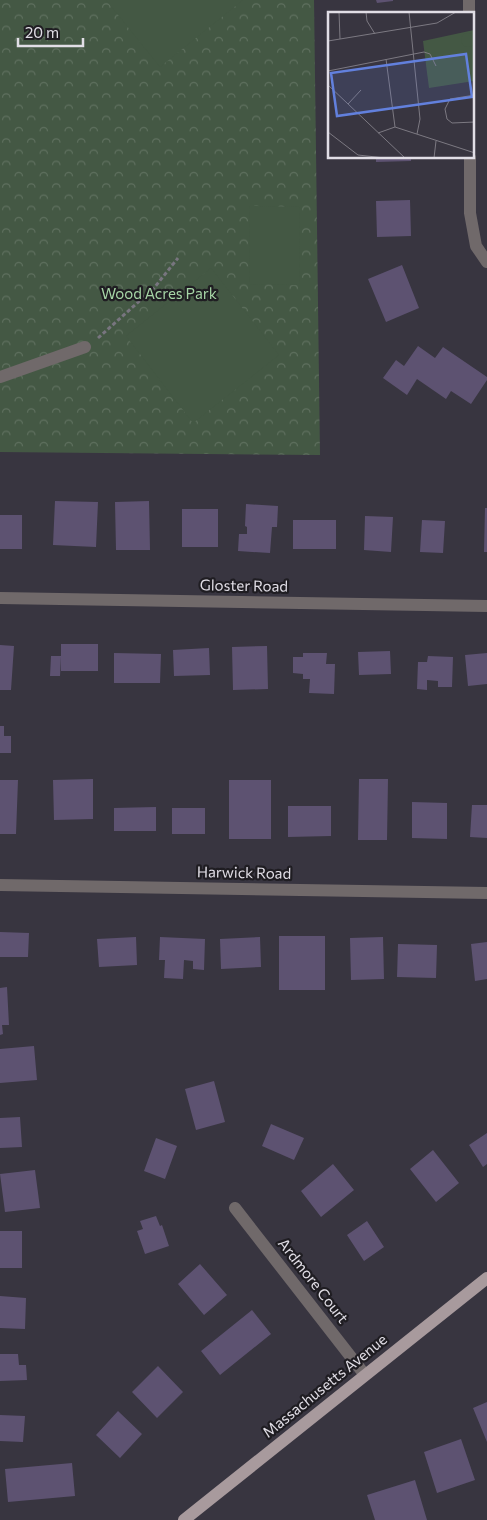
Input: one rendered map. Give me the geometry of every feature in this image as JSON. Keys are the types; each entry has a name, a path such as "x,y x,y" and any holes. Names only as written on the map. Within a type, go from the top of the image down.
{"main road":[{"name":"Massachusetts Avenue","path":"184,1520 487,1278"}],"street":[{"path":"470,159 470,213 476,246 487,262"},
{"path":"0,378 85,347"},
{"name":"Gloster Road","path":"0,598 487,606"},
{"name":"Harwick Road","path":"0,885 487,893"},
{"name":"Ardmore Court","path":"235,1208 365,1375"}],"path":[{"path":"85,347 107,331 154,288 178,258"}],"green space":[{"name":"Wood Acres Park","path":"0,0 314,0 320,455 0,452"},
{"path":"106,0 243,0 160,67"},
{"path":"250,206 300,207 299,285 249,284"},
{"path":"211,268 279,355 193,423 126,336"}],"building":[{"path":"376,0 393,0 393,1 377,3"},
{"path":"376,159 411,159 411,161 376,162"},
{"path":"410,200 411,236 377,237 376,201"},
{"path":"402,265 419,308 386,322 368,279"},
{"path":"418,346 435,358 443,347 487,377 487,380 471,404 451,391 446,399 417,379 407,395 383,378 396,360 404,366"},
{"path":"55,501 98,502 96,547 53,545"},
{"path":"149,501 150,550 116,550 115,502"},
{"path":"246,504 278,506 277,527 272,527 270,553 238,551 239,534 247,534 247,527 245,526"},
{"path":"485,508 487,508 487,552 484,552"},
{"path":"182,509 218,509 218,547 182,547"},
{"path":"0,515 22,515 22,549 0,549"},
{"path":"365,516 393,517 391,552 364,550"},
{"path":"293,520 336,520 336,549 293,549"},
{"path":"422,520 445,521 443,553 420,552"},
{"path":"61,644 98,644 98,671 61,671"},
{"path":"0,645 14,646 11,690 0,690"},
{"path":"267,646 268,689 233,690 232,647"},
{"path":"209,648 210,675 174,676 173,650"},
{"path":"390,651 391,674 359,675 358,652"},
{"path":"114,653 161,654 160,683 114,683"},
{"path":"303,653 327,653 326,664 335,664 334,694 309,693 310,679 303,679 303,674 293,673 293,657 303,657"},
{"path":"487,653 487,684 468,686 465,655"},
{"path":"51,656 61,656 60,676 50,676"},
{"path":"428,656 453,657 452,687 438,687 438,681 427,680 427,690 417,689 418,662 427,662"},
{"path":"0,726 4,726 4,736 11,736 11,753 0,753"},
{"path":"93,779 93,819 54,820 53,780"},
{"path":"359,779 388,779 387,840 358,840"},
{"path":"0,780 18,780 16,834 0,834"},
{"path":"229,780 271,780 271,839 229,839"},
{"path":"412,802 447,803 447,839 412,838"},
{"path":"472,805 487,805 487,838 470,837"},
{"path":"288,806 331,806 331,836 288,837"},
{"path":"156,807 156,831 114,831 114,808"},
{"path":"172,808 205,808 205,834 172,834"},
{"path":"0,932 29,933 28,957 0,957"},
{"path":"279,936 325,936 325,990 279,990"},
{"path":"136,937 137,965 99,967 97,939"},
{"path":"160,937 205,939 204,970 193,969 193,961 184,960 183,979 164,978 165,960 159,960"},
{"path":"260,937 261,967 221,969 220,939"},
{"path":"383,937 384,979 351,980 350,938"},
{"path":"487,942 487,979 475,981 471,944"},
{"path":"398,944 437,945 436,978 397,977"},
{"path":"7,987 9,1025 2,1025 3,1034 0,1035 0,988"},
{"path":"34,1046 37,1080 0,1083 0,1049"},
{"path":"214,1081 225,1122 196,1130 185,1089"},
{"path":"20,1117 22,1147 0,1148 0,1118"},
{"path":"271,1124 304,1138 294,1160 262,1146"},
{"path":"487,1133 487,1164 483,1167 469,1145"},
{"path":"156,1138 177,1146 165,1179 144,1171"},
{"path":"433,1150 459,1183 436,1202 410,1169"},
{"path":"333,1164 354,1190 321,1217 301,1191"},
{"path":"35,1170 40,1208 5,1212 0,1174"},
{"path":"156,1216 160,1226 162,1225 169,1246 145,1254 137,1231 143,1229 140,1221"},
{"path":"367,1221 384,1247 364,1261 347,1235"},
{"path":"0,1231 22,1231 22,1268 0,1268"},
{"path":"200,1264 227,1295 204,1315 178,1284"},
{"path":"0,1296 26,1298 25,1329 0,1328"},
{"path":"252,1310 271,1334 220,1375 201,1351"},
{"path":"0,1354 18,1354 19,1365 26,1365 27,1380 0,1381"},
{"path":"158,1366 183,1392 157,1418 132,1392"},
{"path":"487,1402 487,1442 473,1408"},
{"path":"118,1411 142,1434 120,1458 96,1435"},
{"path":"0,1415 25,1416 23,1442 0,1441"},
{"path":"461,1439 475,1480 437,1493 424,1452"},
{"path":"72,1463 75,1496 8,1502 5,1469"},
{"path":"415,1480 427,1520 375,1520 367,1495"}]}
